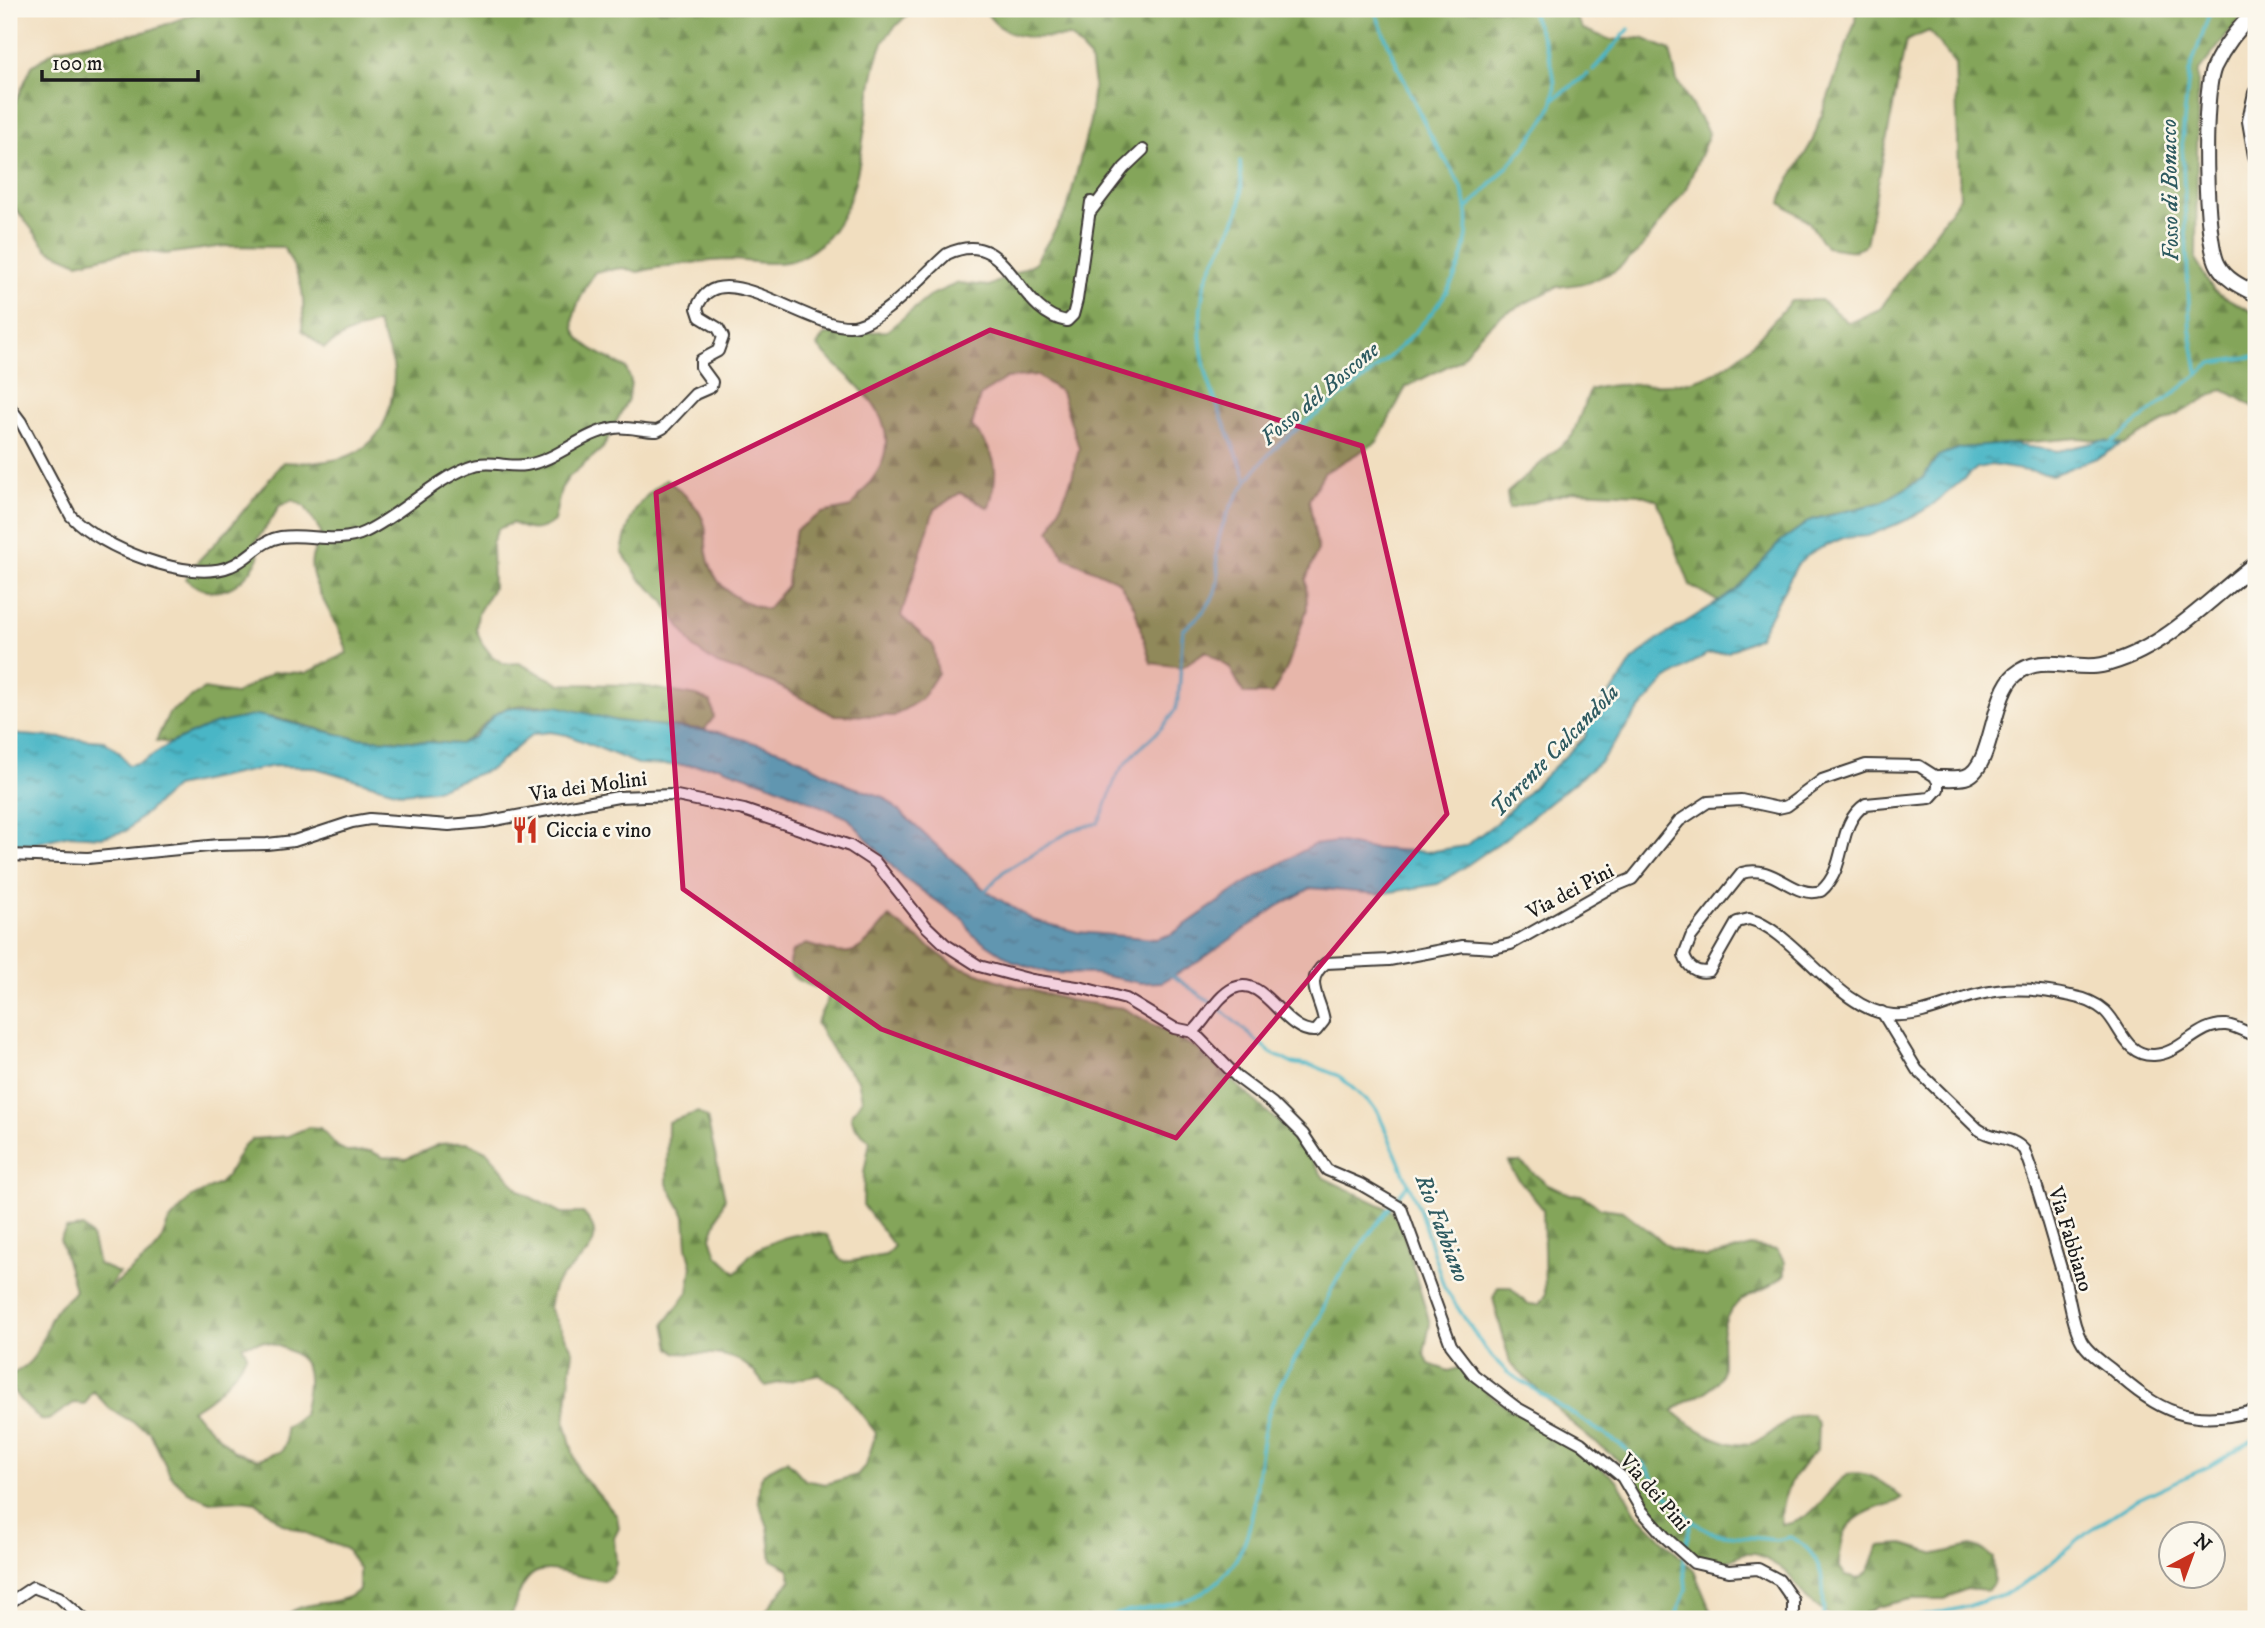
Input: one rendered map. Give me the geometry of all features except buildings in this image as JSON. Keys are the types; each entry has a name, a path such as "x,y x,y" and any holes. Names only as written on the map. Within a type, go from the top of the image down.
{"main road":[{"path":"2256,11 2227,44 2214,68 2207,88 2206,113 2210,246 2224,274 2256,294"},
{"path":"2256,93 2250,121 2256,156"},
{"path":"1938,778 1965,777 1978,766 2006,685 2025,667 2046,664 2096,667 2138,653 2254,565"}],"street":[{"path":"9,406 21,422 71,516 81,527 105,540 178,569 213,572 232,566 260,545 278,537 336,539 361,534 388,520 456,472 472,465 496,461 524,465 612,428 657,431 663,428 695,394 711,387 712,382 701,367 701,360 718,351 723,337 718,328 700,317 697,308 707,291 715,286 724,285 743,290 817,320 848,326 871,319 947,254 961,247 973,246 993,254 1041,310 1055,319 1067,321 1073,315 1077,300 1090,207 1143,150"},
{"name":"Via dei Pini","path":"1793,1619 1793,1600 1779,1580 1758,1569 1729,1571 1694,1563 1665,1537 1642,1511 1622,1477 1581,1443 1517,1408 1474,1375 1451,1345 1401,1208 1360,1184 1327,1171 1303,1134 1272,1103 1237,1077 1194,1030 1216,1003 1235,987 1247,987 1262,994 1298,1027 1316,1031 1324,1021 1313,981 1315,974 1326,963 1354,959 1390,960 1462,946 1494,948 1511,944 1610,888 1632,879 1679,821 1708,802 1741,800 1778,808 1800,798 1822,780 1866,765 1919,766 1938,778"},
{"path":"1938,778 1938,789 1930,798 1866,804 1858,810 1847,827 1839,867 1821,891 1804,891 1763,870 1742,873 1685,948 1684,955 1688,965 1697,971 1709,971 1737,922 1754,920 1771,930 1845,992 1882,1012 1894,1015 1925,1012 1978,994 2023,990 2090,1002 2105,1011 2133,1049 2143,1053 2155,1055 2172,1049 2206,1028 2217,1026 2229,1025 2256,1036"},
{"name":"Via dei Molini","path":"9,855 88,858 207,846 267,844 294,841 352,821 449,825 484,822 618,797 672,795 744,810 850,846 876,863 926,926 946,945 979,966 1032,981 1083,988 1126,999 1174,1028 1194,1030"},
{"name":"Via Fabbiano","path":"1882,1012 1917,1070 1987,1136 2011,1139 2024,1150 2064,1276 2078,1334 2087,1349 2152,1402 2172,1413 2186,1417 2222,1417 2256,1410"},
{"path":"9,1603 33,1587 46,1589 84,1619"}],"highlighted area":[{"path":"990,330 1362,446 1447,814 1176,1138 881,1029 683,889 656,493"}],"green space":[{"path":"207,9 913,9 882,45 874,72 859,164 851,194 840,221 822,243 797,259 782,263 723,260 638,272 623,268 595,272 576,308 573,321 575,331 591,348 626,368 631,381 629,397 603,448 569,477 561,489 554,521 534,530 512,523 498,529 492,543 493,588 478,613 476,629 492,656 504,664 519,663 560,684 636,685 697,696 711,702 714,717 705,729 629,723 563,708 521,705 500,711 460,744 354,738 272,717 214,724 171,743 156,741 169,713 204,689 235,694 274,672 306,673 347,653 339,630 314,580 312,558 321,532 305,507 293,500 279,506 255,543 259,558 236,584 227,589 207,591 186,579 193,566 227,531 283,462 337,459 365,447 377,435 385,420 394,382 393,364 377,323 349,333 324,348 302,330 301,287 295,268 283,247 225,246 165,254 135,250 78,263 48,250 9,200 9,116 32,66 57,49 148,31"},
{"path":"984,9 1571,9 1583,29 1611,40 1642,38 1670,50 1677,81 1709,134 1686,189 1639,251 1615,271 1587,283 1557,287 1502,315 1480,334 1460,360 1406,387 1377,442 1324,473 1309,500 1318,550 1306,579 1307,609 1287,668 1272,694 1244,694 1230,668 1206,651 1182,667 1151,663 1134,606 1118,581 1064,557 1050,531 1072,478 1079,448 1061,392 1036,375 1006,378 980,396 972,426 987,446 994,464 994,483 989,508 960,493 934,510 901,616 933,645 938,673 921,699 894,716 833,715 773,683 717,664 694,648 662,599 640,579 622,552 635,510 647,495 666,479 699,511 706,528 706,550 710,565 720,583 727,591 745,602 767,609 787,586 789,557 796,530 822,513 851,507 880,467 886,448 885,430 870,399 817,346 824,335 887,331 931,295 958,283 989,286 1035,263 1067,210 1090,121 1094,85 1090,58 1070,37 1033,37 1011,33 992,20"},
{"path":"1856,9 2248,9 2198,72 2196,261 2214,291 2256,314 2256,408 2223,389 2125,444 2079,438 1961,448 1938,456 1923,478 1882,502 1811,520 1781,541 1737,590 1719,602 1690,585 1657,500 1639,494 1575,491 1509,509 1507,493 1572,436 1590,390 1615,385 1679,383 1708,376 1748,348 1791,301 1821,300 1849,323 1880,309 1960,197 1955,64 1929,31 1906,41 1866,244 1854,251 1826,247 1808,221 1781,203 1786,186 1812,142 1855,22"},
{"path":"889,917 953,964 1006,983 1068,1000 1123,1008 1196,1048 1298,1140 1324,1178 1391,1210 1401,1226 1430,1324 1424,1353 1429,1364 1449,1371 1461,1367 1470,1379 1501,1403 1565,1440 1618,1481 1636,1513 1694,1571 1714,1619 755,1619 764,1613 791,1580 789,1569 772,1560 768,1527 758,1500 760,1478 766,1471 787,1460 805,1480 825,1484 857,1475 866,1465 876,1433 840,1387 819,1375 765,1386 756,1374 737,1359 716,1354 676,1353 670,1348 665,1323 688,1292 692,1266 687,1247 685,1216 667,1184 668,1122 698,1112 707,1118 725,1198 711,1237 717,1255 736,1273 753,1252 779,1239 798,1234 827,1235 840,1259 845,1262 886,1255 894,1246 863,1205 864,1172 870,1141 854,1126 851,1116 862,1099 858,1080 837,1058 816,1023 828,999 827,991 796,979 789,969 789,962 792,952 806,944 835,952 854,951 869,940"},
{"path":"309,1127 320,1128 338,1147 348,1152 371,1151 382,1157 406,1159 440,1144 467,1142 488,1152 519,1190 561,1213 583,1213 591,1224 593,1243 556,1284 549,1308 573,1351 565,1422 578,1471 617,1516 619,1528 614,1538 616,1562 613,1574 604,1581 554,1571 543,1570 533,1574 525,1582 511,1619 283,1619 300,1608 351,1596 359,1590 359,1569 346,1549 283,1524 256,1502 210,1502 188,1492 170,1475 150,1432 110,1409 93,1391 85,1404 74,1403 48,1420 42,1420 19,1399 12,1386 9,1371 12,1374 32,1359 53,1315 75,1290 60,1239 66,1229 83,1227 91,1236 98,1264 119,1273 104,1293 153,1252 160,1244 168,1223 190,1198 219,1184 227,1176 243,1146 253,1139 288,1136","holes":["264,1341 301,1359 306,1366 308,1386 303,1415 285,1428 286,1442 282,1451 258,1459 235,1452 191,1410 215,1393 236,1371 247,1354 242,1345"]},
{"path":"1509,1162 1520,1162 1548,1185 1569,1194 1581,1195 1601,1208 1623,1211 1671,1248 1706,1258 1751,1246 1777,1250 1785,1262 1785,1274 1738,1303 1726,1319 1722,1338 1722,1374 1718,1381 1673,1411 1701,1431 1737,1444 1758,1441 1789,1420 1811,1414 1818,1424 1817,1450 1790,1484 1783,1504 1782,1525 1802,1519 1847,1475 1860,1473 1878,1480 1902,1498 1866,1513 1851,1523 1843,1536 1839,1566 1846,1576 1858,1579 1863,1576 1870,1568 1880,1546 1903,1544 1936,1554 1971,1546 1983,1550 1993,1558 1994,1582 1987,1591 1966,1589 1945,1599 1911,1599 1877,1607 1856,1618 1833,1619 1806,1598 1786,1571 1755,1553 1744,1553 1723,1563 1698,1557 1681,1543 1651,1511 1623,1464 1578,1429 1510,1363 1493,1298 1498,1287 1510,1287 1527,1304 1539,1305 1545,1295 1543,1209 1513,1172"}],"water":[{"path":"2101,441 2121,444 2104,455 2052,475 1991,465 1977,468 1931,506 1909,519 1868,536 1843,538 1812,552 1797,565 1759,637 1728,652 1707,654 1666,680 1635,715 1601,761 1502,841 1438,884 1379,894 1311,888 1278,906 1198,962 1162,982 1141,983 1095,974 1049,973 1014,962 972,934 964,920 902,877 848,818 773,785 718,766 638,764 567,735 550,732 533,734 491,769 434,790 402,793 312,767 273,766 175,787 126,831 102,837 69,835 32,844 9,844 9,734 104,741 120,753 128,765 142,762 171,743 214,724 257,715 354,738 460,744 474,737 494,715 507,708 557,706 617,721 718,732 789,753 847,785 884,797 986,891 1033,920 1078,932 1156,939 1172,934 1244,884 1313,845 1336,842 1366,848 1427,852 1465,846 1496,823 1585,737 1589,717 1617,685 1632,661 1654,642 1737,590 1781,541 1811,520 1882,502 1923,478 1938,456 1961,448 2007,444 2058,451"}],"waterway":[{"name":"Fosso del Boscone","path":"982,894 1003,872 1072,830 1098,823 1112,786 1124,765 1175,710 1179,694 1183,630 1201,614 1214,595 1218,579 1219,537 1237,496 1257,468 1283,441 1357,385 1408,339 1425,321 1454,279 1463,255 1467,231 1464,195 1421,115 1374,9"},
{"name":"Fosso del Boscone","path":"1468,208 1531,139 1542,124 1554,97 1551,63 1530,9"},
{"name":"Fosso di Bonacco","path":"2198,374 2190,329 2182,140 2189,73 2211,9"},
{"path":"1593,70 1629,29"},
{"path":"1554,99 1588,74"},
{"path":"1240,161 1239,209 1206,281 1200,319 1205,368 1247,481"},
{"name":"Torrente Calcandola","path":"2109,445 2212,363 2256,356"},
{"name":"Rio Fabbiano","path":"1169,973 1220,1009 1271,1053 1291,1063 1314,1066 1339,1076 1377,1110 1420,1211 1444,1287 1485,1349 1507,1372 1621,1445 1645,1466 1662,1490 1695,1523 1716,1534 1777,1540 1791,1537 1802,1544 1817,1562 1820,1572 1824,1594 1823,1619"},
{"path":"1396,1199 1407,1185"},
{"path":"1102,1619 1190,1599 1216,1583 1232,1565 1250,1524 1264,1432 1274,1398 1318,1320 1335,1283 1391,1205"},
{"path":"1909,1619 1966,1607 2009,1592 2036,1576 2087,1532 2136,1500 2210,1466 2256,1438"},
{"path":"1684,1549 1692,1521"},
{"path":"1675,1619 1686,1589 1683,1557"}],"place":[{"name":"Ciccia e vino","path":"525,830"}]}
